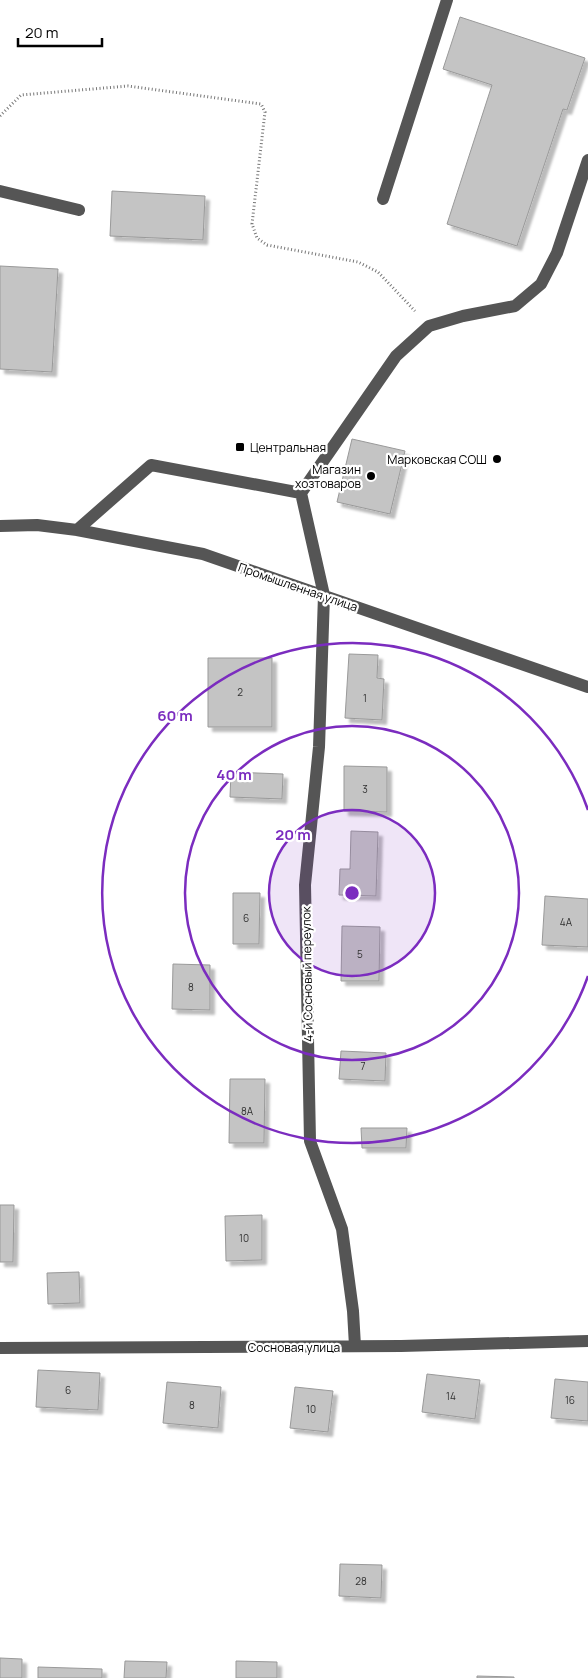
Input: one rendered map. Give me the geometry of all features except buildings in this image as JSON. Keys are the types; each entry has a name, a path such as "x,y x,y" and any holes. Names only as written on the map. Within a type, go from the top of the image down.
{"street":[{"path":"383,199 446,0"},
{"path":"77,530 151,465 301,493 396,356 429,326 463,316 515,306 541,284 557,253 588,160"},
{"path":"0,191 78,210"},
{"name":"4-й Сосновый переулок","path":"301,493 324,595 319,747 305,884 310,1141 342,1228 353,1311 355,1346"},
{"name":"Промышленная улица","path":"0,526 37,525 77,530 203,554 588,687"},
{"name":"Сосновая улица","path":"0,1348 355,1346 588,1341"}],"path":[{"path":"0,116 21,95 128,86 261,104 265,112 252,224 257,238 267,245 358,262 378,272 429,326"}],"place":[{"name":"Центральная","path":"240,447"},
{"name":"Марковская СОШ","path":"497,459"},
{"name":"Магазин хозтоваров","path":"371,476"}]}
